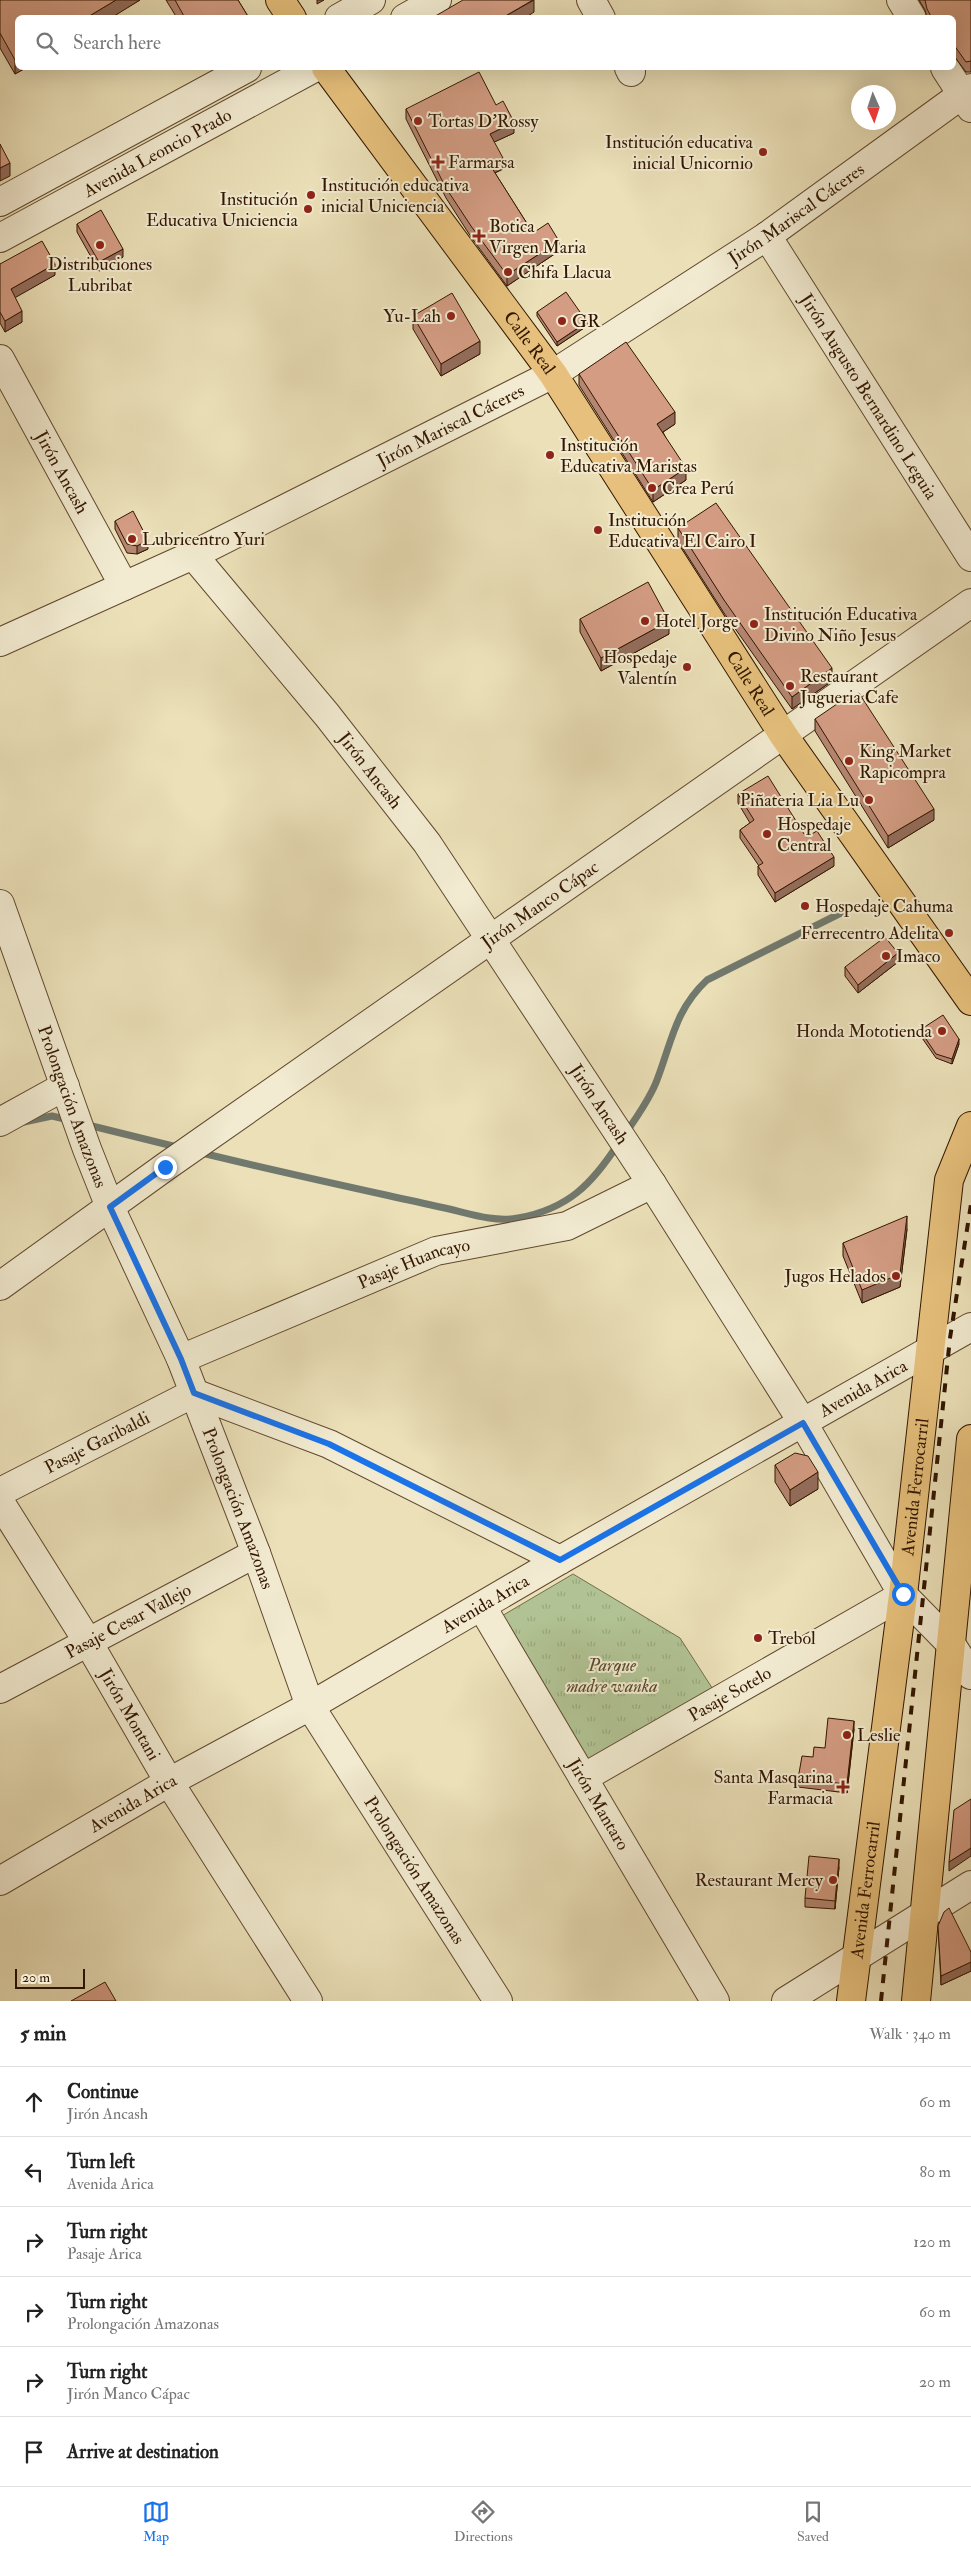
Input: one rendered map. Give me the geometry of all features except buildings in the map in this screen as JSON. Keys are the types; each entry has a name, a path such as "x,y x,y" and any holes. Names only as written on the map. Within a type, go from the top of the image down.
{"main road":[{"path":"280,0 290,15"},
{"name":"Calle Real","path":"327,70 553,374 784,736 971,1001"},
{"name":"Avenida Ferrocarril","path":"851,2001 903,1594 928,1352 949,1180 971,1126"},
{"path":"916,2001 971,1439"}],"street":[{"path":"344,15 371,0"},
{"path":"410,15 437,0"},
{"path":"591,0 599,15"},
{"path":"901,0 910,15"},
{"name":"Avenida Leoncio Prado","path":"0,202 243,70"},
{"name":"Avenida Leoncio Prado","path":"0,238 310,70"},
{"path":"947,70 968,97"},
{"name":"Jirón Mariscal Cáceres","path":"0,642 192,555 553,374 767,236 968,97"},
{"name":"Jirón Augusto Bernardino Leguia","path":"767,236 971,557"},
{"name":"Jirón Ancash","path":"0,359 124,586"},
{"name":"Jirón Ancash","path":"192,555 326,715 427,843 652,1184 803,1423 903,1594 951,1644 971,1675"},
{"name":"Jirón Manco Cápac","path":"0,1286 165,1167 971,604"},
{"name":"Prolongación Amazonas","path":"0,904 87,1149 110,1207 181,1359 256,1553 310,1706 498,2001"},
{"path":"0,1122 66,1089"},
{"name":"Pasaje Huancayo","path":"181,1359 436,1251 567,1226 652,1184"},
{"name":"Avenida Arica","path":"0,1881 169,1782 310,1706 560,1560 971,1327"},
{"path":"194,1393 329,1444 560,1560"},
{"name":"Pasaje Garibaldi","path":"0,1492 194,1393"},
{"name":"Jirón Montani","path":"0,1502 88,1642 169,1782 308,2001"},
{"name":"Pasaje Cesar Vallejo","path":"0,1689 256,1553"},
{"name":"Pasaje Sotelo","path":"583,1778 903,1594"},
{"name":"Jirón Mantaro","path":"482,1607 715,2001"},
{"path":"786,2001 971,1885"}],"green space":[{"name":"Parque madre wanka","path":"573,1574 680,1638 716,1694 588,1764 500,1617"}],"waterway":[{"path":"626,1133 654,1087 681,1015 696,991 707,980 851,908"},
{"path":"24,1122 52,1116 69,1120"},
{"path":"84,1124 181,1148"},
{"path":"198,1152 479,1216 508,1219 536,1214 565,1201 577,1193 588,1183 618,1144"}],"railway":[{"path":"881,2001 950,1338 971,1204"}],"place":[{"name":"Tortas D'Rossy","path":"418,121"},
{"name":"Institución educativa inicial Unicornio","path":"763,152"},
{"name":"Farmarsa","path":"438,162"},
{"name":"Institución educativa inicial Uniciencia","path":"311,195"},
{"name":"Institución Educativa Uniciencia","path":"308,209"},
{"name":"Botica Virgen Maria","path":"479,236"},
{"name":"Distribuciones Lubribat","path":"100,245"},
{"name":"Chifa Llacua","path":"508,272"},
{"name":"Yu-Lah","path":"451,316"},
{"name":"GR","path":"562,321"},
{"name":"Institución Educativa Maristas","path":"550,455"},
{"name":"Crea Perú","path":"652,488"},
{"name":"Institución Educativa El Cairo I","path":"598,530"},
{"name":"Lubricentro Yuri","path":"132,539"},
{"name":"Hotel Jorge","path":"645,621"},
{"name":"Institución Educativa Divino Niño Jesus","path":"754,624"},
{"name":"Hospedaje Valentín","path":"687,667"},
{"name":"Restaurant Jugueria Cafe","path":"790,686"},
{"name":"King Market Rapicompra","path":"849,761"},
{"name":"Piñateria Lia Lu","path":"869,800"},
{"name":"Hospedaje Central","path":"767,834"},
{"name":"Hospedaje Cahuma","path":"805,906"},
{"name":"Ferrecentro Adelita","path":"949,933"},
{"name":"Imaco","path":"886,956"},
{"name":"Honda Mototienda","path":"942,1031"},
{"name":"Jugos Helados","path":"896,1276"},
{"name":"Trebol","path":"758,1638"},
{"name":"Leslie","path":"847,1735"},
{"name":"Santa Masqarina Farmacia","path":"843,1787"},
{"name":"Restaurant Mercy","path":"833,1880"}],"route":[{"path":"165,1167 110,1207 181,1359 194,1393 329,1444 560,1560 803,1423 903,1594"}]}
